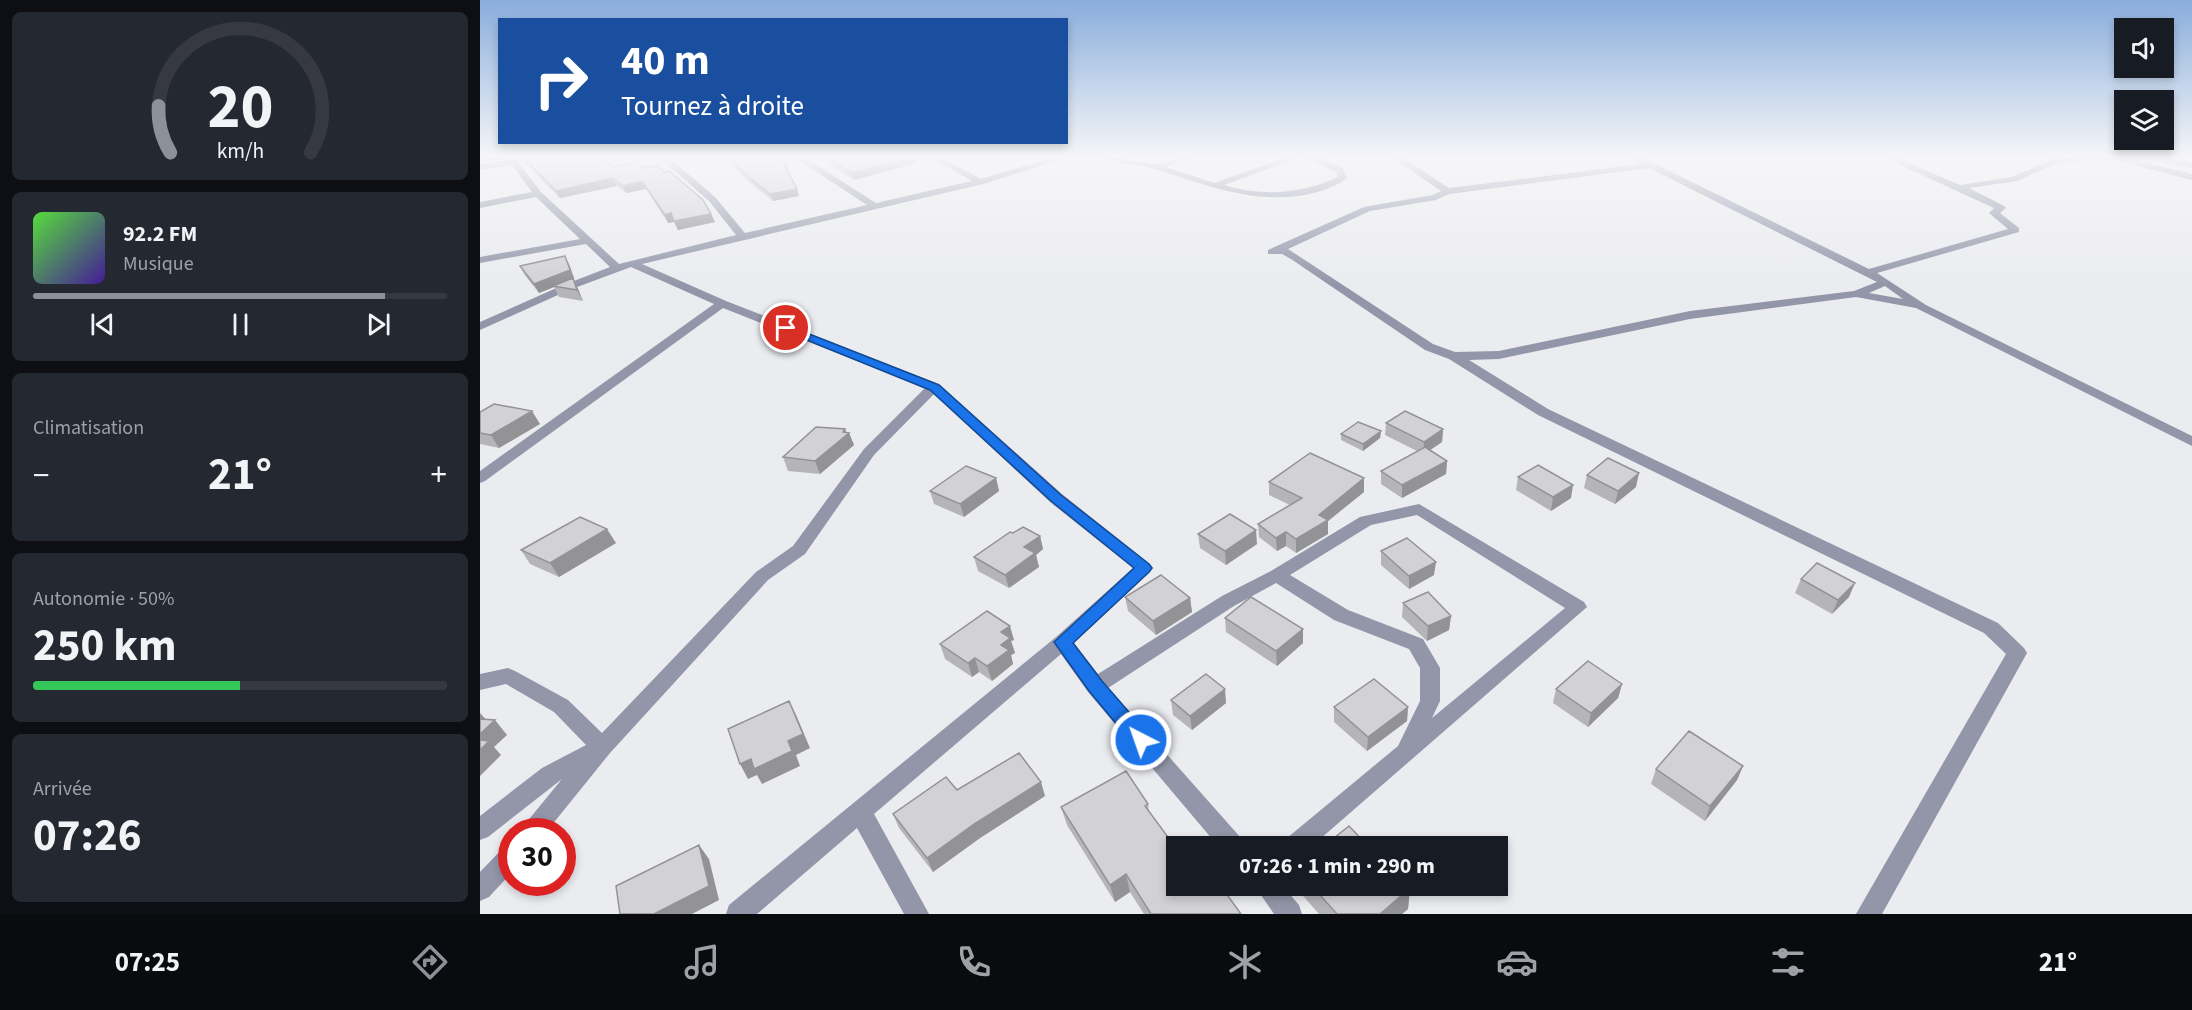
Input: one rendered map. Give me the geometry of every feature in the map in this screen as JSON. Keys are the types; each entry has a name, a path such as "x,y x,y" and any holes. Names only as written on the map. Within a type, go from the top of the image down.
{"street":[{"path":"480,205 508,200"},
{"path":"544,200 587,241 623,265 934,387 1056,498 1144,568 1063,642 738,914"},
{"path":"713,200 742,236"},
{"path":"865,200 873,205"},
{"path":"480,326 623,265 898,200"},
{"path":"1421,200 1367,209 1272,252 1284,251 1295,256 1429,347 1454,356 1543,412 1991,628 2017,652 1868,914"},
{"path":"1720,200 1886,282 1922,307 2192,442"},
{"path":"1867,273 2015,230 1994,213 2001,208 1983,200"},
{"path":"480,260 587,241"},
{"path":"1454,356 1499,355 1690,315 1856,294 1886,282"},
{"path":"1856,294 1922,307"},
{"path":"480,478 722,303"},
{"path":"544,818 602,747 762,576 799,550 869,452 934,387"},
{"path":"1095,686 1228,601 1277,575 1366,520 1419,509 1578,607 1306,836"},
{"path":"1277,575 1341,615 1416,644 1430,668 1430,701 1405,753"},
{"path":"1063,642 1095,686 1224,836"},
{"path":"480,682 508,676 561,706 602,747"},
{"path":"480,830 550,775 602,747"},
{"path":"860,811 917,914"},
{"path":"480,890 498,870"},
{"path":"1275,896 1290,914"}],"building":[{"path":"655,200 703,200 711,214 674,221 671,213 665,215"},
{"path":"565,256 570,270 534,284 520,266"},
{"path":"573,278 577,290 553,286"},
{"path":"494,404 532,411 491,435 480,433 480,412"},
{"path":"1405,411 1443,429 1424,442 1386,423"},
{"path":"1358,422 1381,431 1363,444 1341,434"},
{"path":"816,427 845,429 843,432 849,433 815,461 783,457"},
{"path":"1425,447 1447,461 1402,485 1381,471"},
{"path":"1310,453 1364,478 1319,515 1328,520 1296,539 1286,532 1276,538 1258,524 1302,498 1269,482"},
{"path":"1608,458 1639,473 1618,491 1587,475"},
{"path":"1538,465 1573,485 1553,497 1518,477"},
{"path":"966,466 996,478 960,504 930,491"},
{"path":"1230,514 1256,530 1225,551 1198,534"},
{"path":"580,517 607,529 550,563 521,550"},
{"path":"1023,527 1040,536 1024,547 1035,553 1005,575 974,557 1010,532 1013,533"},
{"path":"1407,538 1436,562 1409,576 1381,551"},
{"path":"1817,563 1855,583 1838,600 1801,579"},
{"path":"1161,575 1190,598 1153,621 1125,597"},
{"path":"1428,592 1451,616 1428,626 1403,603"},
{"path":"1251,597 1303,629 1276,651 1225,618"},
{"path":"987,611 1010,626 1001,632 1010,638 1001,645 1009,650 987,666 975,658 968,663 940,644"},
{"path":"1588,661 1622,684 1591,713 1556,689"},
{"path":"1206,674 1225,689 1190,716 1171,700"},
{"path":"1374,679 1408,707 1368,737 1334,707"},
{"path":"789,701 803,734 788,741 792,751 754,769 751,759 740,764 728,729"},
{"path":"480,719 495,720 480,734"},
{"path":"1689,731 1743,766 1710,806 1656,769"},
{"path":"480,740 489,741 480,750"},
{"path":"1019,753 1041,782 974,824 927,858 893,814 946,777 957,790"},
{"path":"1126,771 1148,804 1145,806 1167,836 1166,896 1228,896 1241,914 1151,914 1126,874 1110,885 1061,807"},
{"path":"1349,826 1358,836 1336,836"},
{"path":"699,845 709,886 654,914 620,914 616,886"},
{"path":"1321,896 1401,896 1380,914 1337,914"}],"route":[{"path":"786,328 934,387 1029,471 1056,498 1144,568 1063,642 1095,686 1141,740"}]}
